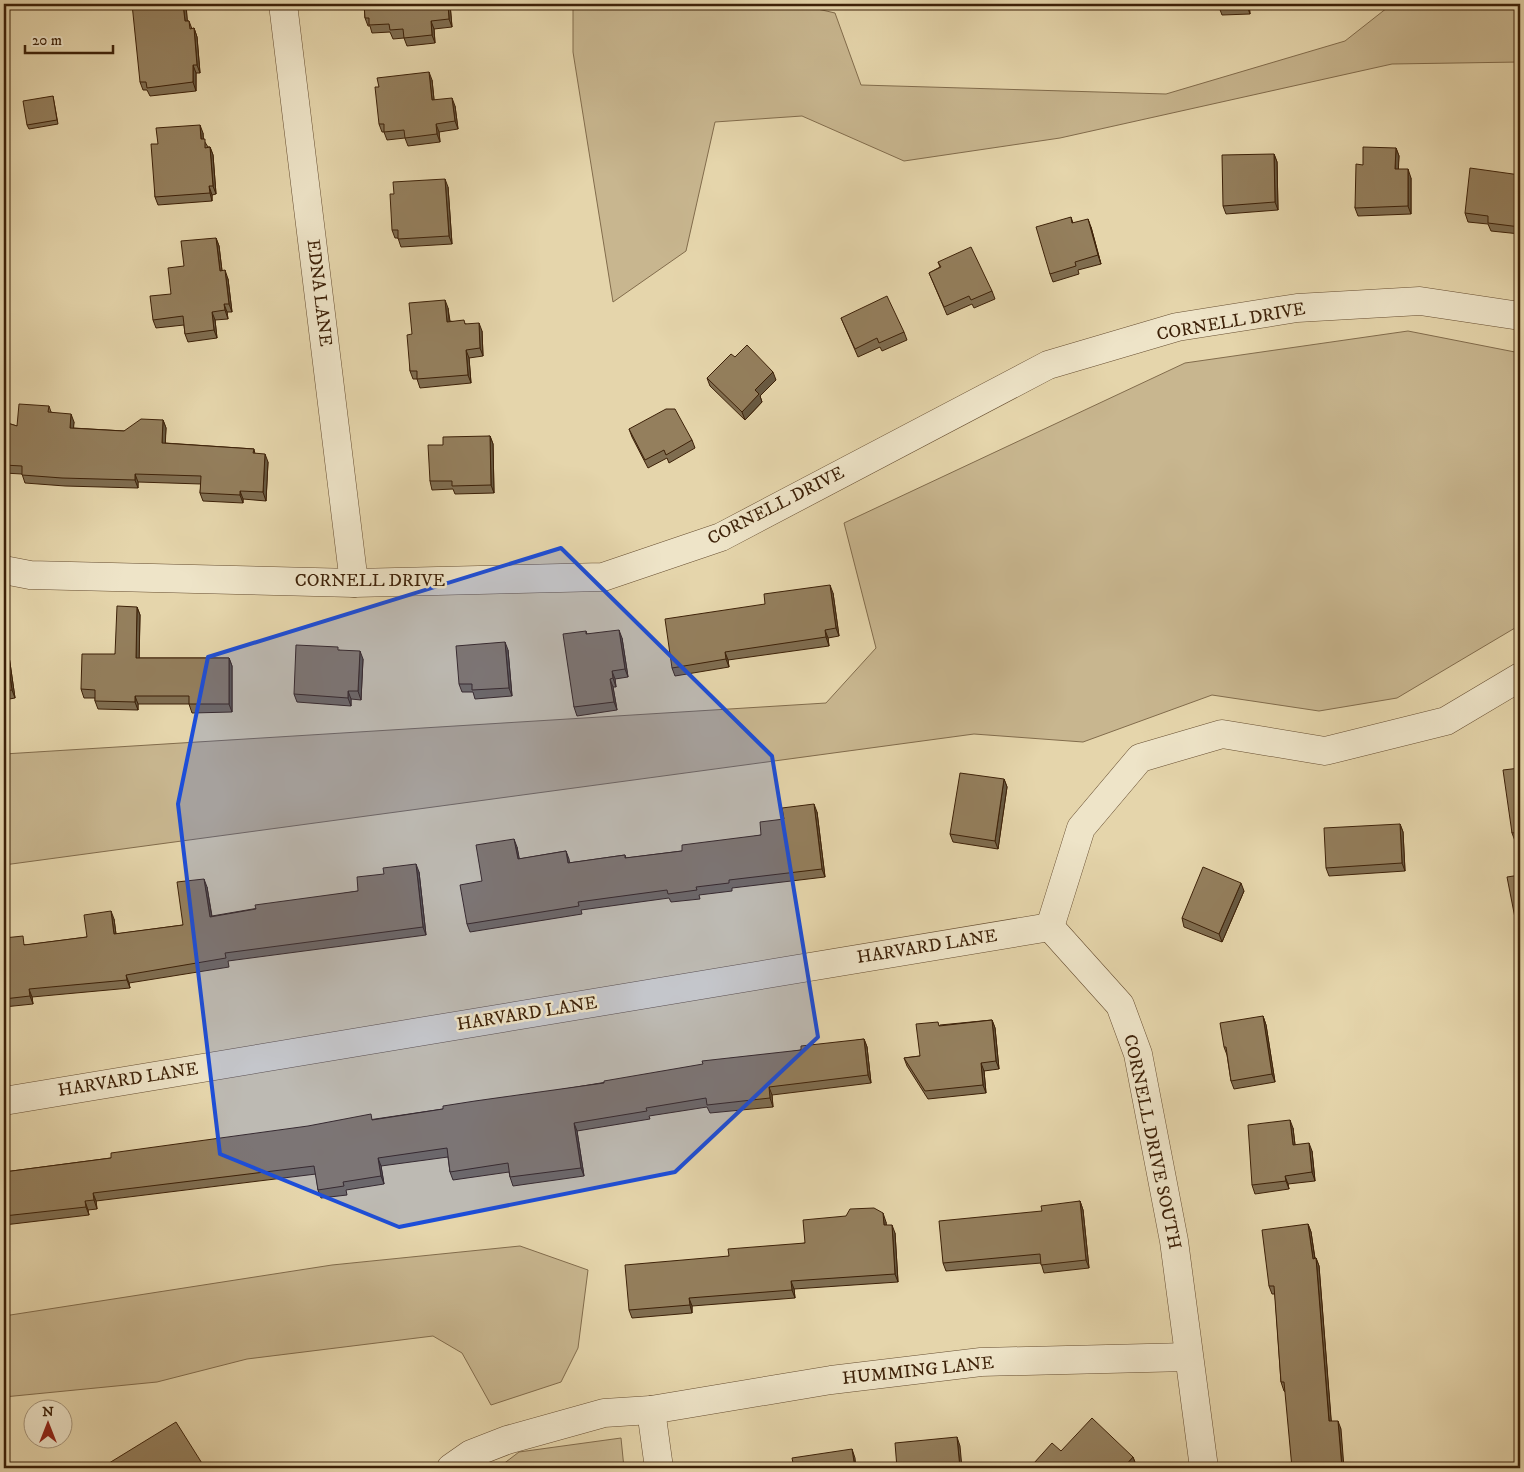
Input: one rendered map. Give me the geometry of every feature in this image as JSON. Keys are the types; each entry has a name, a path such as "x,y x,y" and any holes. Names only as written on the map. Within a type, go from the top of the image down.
{"street":[{"name":"EDNA LANE","path":"283,4 354,583"},
{"name":"CORNELL DRIVE","path":"4,570 30,576 354,583 603,577 721,537 1048,366 1177,327 1297,308 1420,301 1520,316"},
{"path":"1050,926 1082,828 1140,758 1222,734 1325,751 1446,721 1520,677"},
{"name":"HARVARD LANE","path":"4,1101 1050,926"},
{"name":"CORNELL DRIVE SOUTH","path":"1050,926 1120,1005 1138,1054 1174,1241 1204,1468"},
{"name":"HUMMING LANE","path":"451,1468 471,1454 507,1440 604,1413 651,1410 831,1380 981,1362 1188,1357"},
{"path":"651,1410 659,1468"}],"highlighted area":[{"path":"561,548 772,756 818,1037 675,1172 399,1227 220,1154 178,804 208,657"}],"shaded area":[{"path":"573,4 796,4 835,13 861,85 1166,94 1345,41 1392,4 1520,4 1520,62 1392,64 1060,138 904,161 802,116 715,122 686,251 613,302 573,52"},
{"path":"1408,331 1520,353 1520,625 1397,698 1319,711 1212,695 1083,742 974,734 4,865 4,754 826,703 876,648 844,523 1185,363"},
{"path":"520,1246 588,1270 578,1348 561,1382 491,1405 462,1353 433,1336 247,1359 157,1382 4,1397 4,1316 332,1265"},
{"path":"621,1438 624,1468 498,1468 519,1452"}],"building":[{"path":"132,4 183,4 185,21 189,21 190,29 194,28 197,65 193,65 193,82 147,88 146,82 140,82"},
{"path":"364,4 448,4 449,19 431,21 432,35 404,38 403,29 390,30 389,24 369,25 369,18 365,18"},
{"path":"1218,4 1247,4 1247,6 1219,7"},
{"path":"429,72 432,100 452,98 455,121 436,124 437,134 405,138 404,130 384,132 384,124 379,124 375,87 379,87 377,78"},
{"path":"53,96 57,120 27,125 23,101"},
{"path":"200,125 201,139 205,139 205,148 210,147 213,186 209,186 210,193 155,197 151,144 158,144 156,128"},
{"path":"1363,147 1396,148 1395,169 1408,169 1408,206 1355,208 1356,164 1363,165"},
{"path":"1274,154 1275,202 1223,206 1222,155"},
{"path":"1470,168 1520,175 1520,227 1488,223 1488,216 1465,213"},
{"path":"445,179 449,236 398,239 398,230 392,230 390,194 394,194 393,182"},
{"path":"1071,217 1072,223 1088,219 1098,255 1075,262 1076,266 1050,274 1036,227"},
{"path":"216,238 220,271 225,270 229,304 224,304 225,310 212,312 214,330 185,334 183,316 153,320 150,296 171,294 168,268 184,266 181,241"},
{"path":"971,247 992,291 971,300 969,296 944,307 929,273 941,267 938,262"},
{"path":"887,296 904,332 879,343 877,338 855,349 841,318"},
{"path":"445,300 447,322 464,320 465,324 479,323 480,348 466,350 468,375 417,379 417,371 410,371 407,335 412,334 409,303"},
{"path":"747,345 773,372 755,390 759,394 742,412 707,378 731,354 735,357"},
{"path":"19,404 49,406 48,412 71,414 70,428 124,431 141,419 163,420 162,443 254,449 253,453 265,454 263,492 240,491 240,495 200,493 201,476 135,474 135,480 22,475 22,466 4,465 4,422 17,426"},
{"path":"666,409 675,409 692,440 666,455 664,450 645,460 629,429"},
{"path":"490,436 491,485 452,486 452,481 430,481 428,445 443,445 443,437"},
{"path":"830,585 836,628 825,630 826,637 725,652 726,659 672,668 665,619 765,604 764,594"},
{"path":"117,606 137,607 136,658 229,658 229,704 189,704 189,696 135,696 135,702 95,701 95,690 81,689 82,654 115,654"},
{"path":"619,630 625,669 612,671 613,678 610,679 614,702 574,707 563,634 586,631 586,634"},
{"path":"505,642 509,688 472,690 472,684 459,684 456,646"},
{"path":"296,645 338,647 338,650 360,651 358,691 348,691 348,698 294,694"},
{"path":"6,647 12,690 4,691 4,648"},
{"path":"1520,768 1520,832 1512,833 1503,770"},
{"path":"960,773 1004,779 995,841 950,834"},
{"path":"814,804 822,869 729,880 729,883 696,887 697,890 668,894 667,890 578,902 579,906 467,924 460,885 482,881 476,845 514,839 518,859 566,851 568,863 625,855 625,858 682,851 682,845 761,835 760,822 784,819 782,808"},
{"path":"1400,824 1402,863 1326,868 1324,828"},
{"path":"416,864 423,927 225,953 226,958 126,975 127,980 29,989 30,996 4,999 4,938 23,936 24,945 87,937 84,915 111,911 114,934 183,925 177,882 204,879 210,917 256,909 255,905 358,891 357,877 384,874 383,868"},
{"path":"1203,867 1241,883 1219,934 1182,918"},
{"path":"1520,875 1520,923 1516,923 1507,877"},
{"path":"1263,1016 1272,1074 1231,1081 1220,1023"},
{"path":"992,1020 996,1061 981,1063 983,1085 925,1091 904,1058 920,1056 916,1024 938,1022 939,1026"},
{"path":"864,1039 868,1075 769,1087 770,1098 707,1105 706,1098 646,1108 647,1111 574,1123 581,1168 510,1177 508,1163 450,1172 447,1148 378,1158 381,1176 343,1182 344,1186 318,1190 314,1166 93,1193 94,1200 85,1201 86,1207 4,1216 4,1172 111,1158 111,1153 308,1126 371,1114 372,1120 443,1109 443,1106 604,1083 604,1081 703,1064 702,1061 801,1050 801,1046"},
{"path":"1290,1120 1293,1145 1309,1143 1312,1172 1285,1176 1286,1181 1252,1185 1248,1125"},
{"path":"1080,1201 1086,1260 1041,1265 1040,1254 943,1263 939,1221 1042,1211 1041,1206"},
{"path":"874,1208 883,1213 884,1225 892,1225 895,1274 791,1281 792,1290 689,1298 690,1305 629,1310 625,1265 729,1256 728,1249 805,1243 803,1220 846,1216 850,1209"},
{"path":"1308,1224 1313,1259 1316,1258 1329,1421 1338,1421 1342,1468 1292,1468 1284,1382 1281,1382 1274,1286 1269,1286 1262,1230"},
{"path":"1092,1418 1133,1457 1123,1468 1040,1468 1034,1463 1052,1443 1061,1451"},
{"path":"176,1422 205,1468 101,1468"},
{"path":"957,1437 960,1468 897,1468 895,1443"},
{"path":"852,1449 855,1468 794,1468 792,1458"}]}
